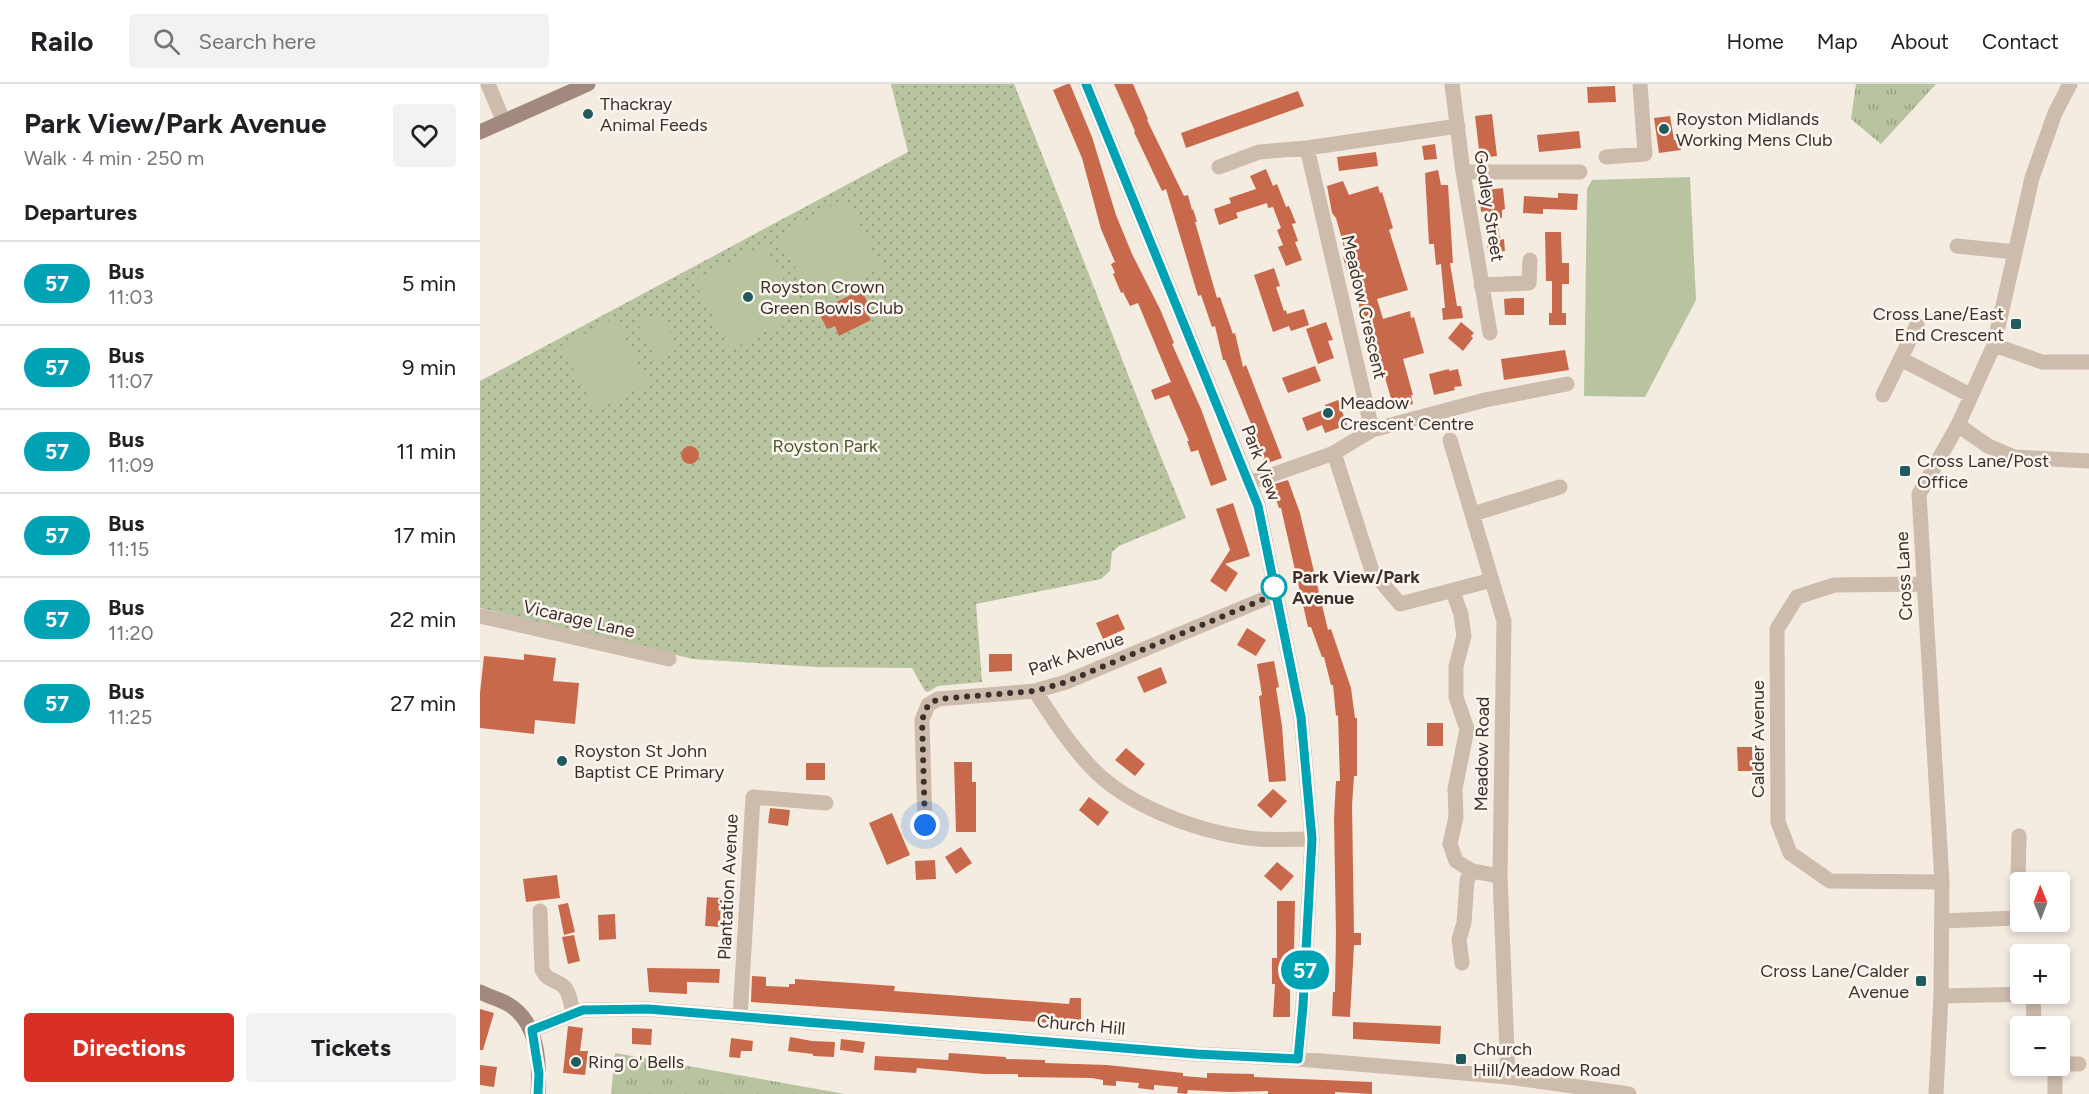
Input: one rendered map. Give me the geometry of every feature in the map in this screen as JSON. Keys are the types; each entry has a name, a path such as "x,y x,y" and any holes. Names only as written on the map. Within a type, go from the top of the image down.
{"main road":[{"path":"480,132 588,84"},
{"path":"480,992 507,1003 520,1014 532,1030 539,1074 538,1094"}],"street":[{"path":"488,84 503,120"},
{"name":"Park View","path":"1086,84 1258,506 1301,717 1312,839 1298,1059"},
{"name":"Godley Street","path":"1452,84 1463,172 1490,333"},
{"path":"1606,157 1646,154 1640,84"},
{"name":"Cross Lane","path":"1936,1094 1941,996 1942,882 1919,494 1958,425 1994,345 2032,177 2055,113 2070,84"},
{"path":"1219,167 1259,152 1307,148 1458,126"},
{"name":"Meadow Crescent","path":"1307,148 1372,430"},
{"path":"1463,172 1580,172"},
{"path":"1957,246 2014,252"},
{"path":"1481,285 1530,290 1530,260"},
{"path":"1883,395 1917,325"},
{"path":"1994,345 2042,362 2089,362"},
{"path":"1901,359 1970,395"},
{"path":"1249,483 1334,453 1372,430 1485,400 1567,384"},
{"path":"1958,425 1988,446 2014,457 2089,461"},
{"name":"Meadow Road","path":"1450,440 1504,621 1500,876 1508,1077"},
{"path":"1334,453 1372,571 1400,604 1492,580"},
{"path":"1473,514 1560,487"},
{"name":"Calder Avenue","path":"1924,584 1834,585 1797,597 1777,629 1778,822 1790,854 1830,881 1942,882"},
{"path":"1452,592 1461,614 1464,636 1456,666 1456,697 1467,729 1455,789 1456,817 1450,844 1456,861 1472,871 1500,876"},
{"name":"Park Avenue","path":"925,825 922,720 928,705 938,699 1035,691 1066,682 1276,594"},
{"name":"Vicarage Lane","path":"480,616 669,659"},
{"path":"1035,691 1059,728 1091,767 1134,801 1192,826 1249,838 1312,839"},
{"name":"Plantation Avenue","path":"740,1017 753,796 826,803"},
{"path":"1941,921 2017,918 2019,836"},
{"path":"1462,963 1459,939 1464,923 1467,880 1472,871"},
{"path":"540,911 542,970 546,977 563,985 569,996 573,1014"},
{"path":"1941,996 2034,994 2034,1016"},
{"name":"Church Hill","path":"532,1030 583,1010 648,1009 1508,1077 1629,1094"},
{"path":"2070,1064 2079,1064"},
{"path":"2055,1076 2055,1094"}],"green space":[{"name":"Royston Park","path":"891,84 1014,84 1186,518 1119,546 1112,552 1110,571 1101,579 976,604 982,682 938,686 928,692 925,691 912,668 817,667 693,659 480,608 480,381 908,152"},
{"path":"1856,84 1936,84 1881,144 1851,119"},
{"path":"1690,177 1696,300 1645,397 1584,396 1587,189 1592,180"},
{"name":"Royston Crown Green Bowls Club","path":"845,199 882,267 815,303 778,236"},
{"name":"Royston Crown Green Bowls Club","path":"765,245 801,313 731,350 694,281"},
{"path":"659,313 678,349 657,360 638,324"},
{"path":"614,318 648,383 596,411 561,346"},
{"path":"615,1053 845,1094 611,1094"}],"building":[{"path":"1070,84 1092,137 1116,215 1132,254 1160,309 1227,480 1211,486 1198,450 1191,452 1187,441 1189,441 1169,395 1155,400 1151,390 1171,382 1138,303 1130,306 1123,292 1121,293 1113,274 1115,273 1111,264 1115,262 1101,229 1082,158 1053,90"},
{"path":"1114,84 1133,84 1147,120 1184,196 1188,195 1217,298 1220,297 1233,334 1235,333 1243,367 1246,365 1282,458 1265,464 1258,441 1225,360 1223,360 1215,326 1212,327 1201,295 1198,296 1166,189 1162,191"},
{"path":"1615,86 1616,102 1588,103 1587,87"},
{"path":"1298,91 1304,106 1186,148 1181,133"},
{"path":"1492,114 1497,156 1480,158 1475,116"},
{"name":"Royston Midlands Working Mens Club","path":"1670,116 1674,140 1679,139 1681,150 1659,153 1654,118"},
{"path":"1579,131 1581,148 1539,152 1537,135"},
{"path":"1435,144 1437,159 1424,160 1422,146"},
{"path":"1376,152 1378,166 1339,171 1337,157"},
{"path":"1266,169 1273,186 1277,184 1286,207 1289,206 1296,223 1292,224 1298,241 1295,242 1302,260 1286,266 1278,247 1283,245 1277,230 1281,228 1273,207 1268,208 1267,203 1236,213 1238,218 1219,225 1214,209 1231,203 1229,198 1256,189 1250,176"},
{"path":"1438,170 1441,185 1448,185 1453,263 1450,263 1457,306 1461,306 1463,318 1443,320 1442,308 1445,308 1441,264 1436,265 1434,244 1429,244 1425,173"},
{"path":"1343,181 1349,195 1378,186 1380,193 1382,192 1393,228 1389,230 1408,290 1377,299 1383,319 1410,311 1411,318 1414,317 1424,353 1403,359 1413,395 1411,395 1413,404 1397,408 1394,401 1392,402 1372,338 1369,339 1367,330 1364,325 1362,326 1358,312 1360,311 1358,298 1352,275 1349,270 1347,271 1343,257 1345,256 1343,243 1336,218 1332,213 1327,186"},
{"path":"1503,188 1505,209 1502,210 1502,218 1497,218 1500,240 1504,239 1505,251 1488,253 1487,242 1490,241 1487,219 1485,211 1481,212 1479,191"},
{"path":"1558,193 1578,194 1577,210 1543,209 1543,214 1523,213 1524,196 1558,198"},
{"path":"1545,232 1561,232 1562,263 1569,263 1569,284 1562,284 1562,313 1566,313 1566,325 1549,325 1549,313 1552,313 1552,281 1546,281"},
{"path":"1274,268 1280,286 1276,287 1284,311 1286,310 1287,314 1304,309 1309,325 1291,331 1289,326 1273,332 1254,275"},
{"path":"861,290 869,305 864,308 871,320 839,336 835,326 827,329 818,311"},
{"path":"1524,298 1524,315 1505,315 1504,299"},
{"path":"1326,322 1333,340 1328,341 1334,358 1318,364 1306,329"},
{"path":"1461,322 1474,333 1463,351 1448,338"},
{"path":"1565,350 1569,370 1504,380 1501,359"},
{"path":"1315,366 1321,381 1288,393 1282,378"},
{"path":"1449,369 1449,371 1458,369 1462,386 1434,395 1429,374"},
{"name":"Meadow Crescent Centre","path":"1338,400 1347,425 1325,433 1322,425 1307,431 1302,418 1326,409 1325,405"},
{"path":"690,446 696,449 699,455 696,461 690,464 684,461 681,455 684,449"},
{"path":"1288,480 1300,513 1328,630 1331,629 1351,688 1355,718 1357,718 1357,776 1354,776 1352,805 1354,933 1361,933 1361,945 1354,945 1350,1017 1332,1016 1333,992 1335,992 1336,933 1334,818 1336,781 1340,781 1338,715 1336,716 1333,685 1331,685 1324,657 1322,657 1311,627 1308,627 1281,508 1279,508 1271,485"},
{"path":"1233,503 1250,556 1225,564 1238,573 1226,592 1210,581 1230,550 1216,509"},
{"path":"1118,614 1125,629 1103,639 1096,623"},
{"path":"1247,628 1266,640 1256,656 1237,645"},
{"path":"524,654 556,658 553,681 579,683 575,724 535,720 534,734 480,728 480,693 484,656 524,660"},
{"path":"989,654 1012,654 1012,671 989,672"},
{"path":"1274,661 1279,687 1276,688 1282,726 1286,781 1269,782 1259,696 1262,695 1257,664"},
{"path":"1161,667 1167,683 1144,693 1137,677"},
{"path":"1427,723 1443,723 1443,746 1427,746"},
{"path":"1737,747 1752,747 1753,771 1738,771"},
{"path":"1126,748 1145,764 1135,776 1115,760"},
{"path":"954,762 972,762 972,782 976,782 976,832 956,832"},
{"path":"806,763 825,763 825,780 806,780"},
{"path":"1273,789 1287,801 1271,818 1257,805"},
{"path":"1089,797 1109,812 1098,826 1079,810"},
{"path":"770,808 790,810 788,826 768,823"},
{"path":"892,813 910,855 887,865 869,823"},
{"path":"961,847 972,863 956,874 945,857"},
{"path":"935,860 936,879 916,880 915,861"},
{"path":"1277,862 1294,876 1281,891 1264,876"},
{"path":"557,875 560,898 526,902 523,879"},
{"path":"707,897 721,898 720,927 705,926"},
{"path":"1277,901 1295,901 1294,953 1290,953 1290,1017 1273,1017 1275,984 1272,984 1272,958 1277,958"},
{"path":"568,903 575,932 564,935 558,905"},
{"path":"615,914 616,939 599,940 598,915"},
{"path":"574,935 580,961 568,964 562,937"},
{"path":"647,968 720,969 719,983 687,982 687,994 649,992"},
{"path":"752,976 766,977 766,986 789,987 789,984 795,984 795,979 895,986 894,991 1069,1004 1070,998 1081,998 1081,1025 751,1002"},
{"path":"480,1009 494,1013 483,1050 480,1050"},
{"path":"1353,1022 1441,1026 1440,1044 1353,1039"},
{"path":"568,1026 583,1028 580,1051 588,1051 585,1075 563,1073"},
{"path":"632,1028 652,1029 651,1045 632,1044"},
{"path":"790,1037 835,1042 834,1057 788,1051"},
{"path":"731,1038 753,1041 752,1051 741,1051 740,1058 729,1057"},
{"path":"841,1039 865,1042 863,1053 840,1050"},
{"path":"949,1053 1006,1057 1006,1059 1045,1060 1045,1063 1107,1065 1183,1073 1183,1076 1207,1078 1207,1073 1254,1074 1254,1077 1372,1082 1372,1094 1335,1092 1335,1094 1268,1094 1268,1091 1188,1090 1187,1094 1177,1093 1178,1087 1154,1085 1154,1090 1138,1088 1139,1083 1116,1081 1116,1086 1103,1085 1103,1080 1092,1078 1018,1077 1018,1074 984,1074 917,1068 916,1073 874,1070 875,1056 948,1060"},
{"path":"480,1065 497,1067 494,1087 480,1085"}],"bus line":[{"name":"57","path":"538,1094 539,1074 532,1030 583,1010 648,1009 1196,1054 1298,1059 1312,839 1301,717 1258,506 1086,84"}],"place":[{"name":"Thackray Animal Feeds","path":"588,114"},
{"name":"Royston Midlands Working Mens Club","path":"1664,129"},
{"name":"Royston Crown Green Bowls Club","path":"748,297"},
{"name":"Cross Lane/East End Crescent","path":"2016,324"},
{"name":"Meadow Crescent Centre","path":"1328,413"},
{"name":"Cross Lane/Post Office","path":"1905,471"},
{"name":"Park View/Park Avenue","path":"1274,587"},
{"name":"Royston St John Baptist CE Primary","path":"562,761"},
{"name":"Cross Lane/Calder Avenue","path":"1921,981"},
{"name":"Church Hill/Meadow Road","path":"1461,1059"},
{"name":"Ring o' Bells","path":"576,1062"}],"route":[{"path":"925,825 922,720 928,705 938,699 1035,691 1066,682 1276,594 1274,587"}]}
